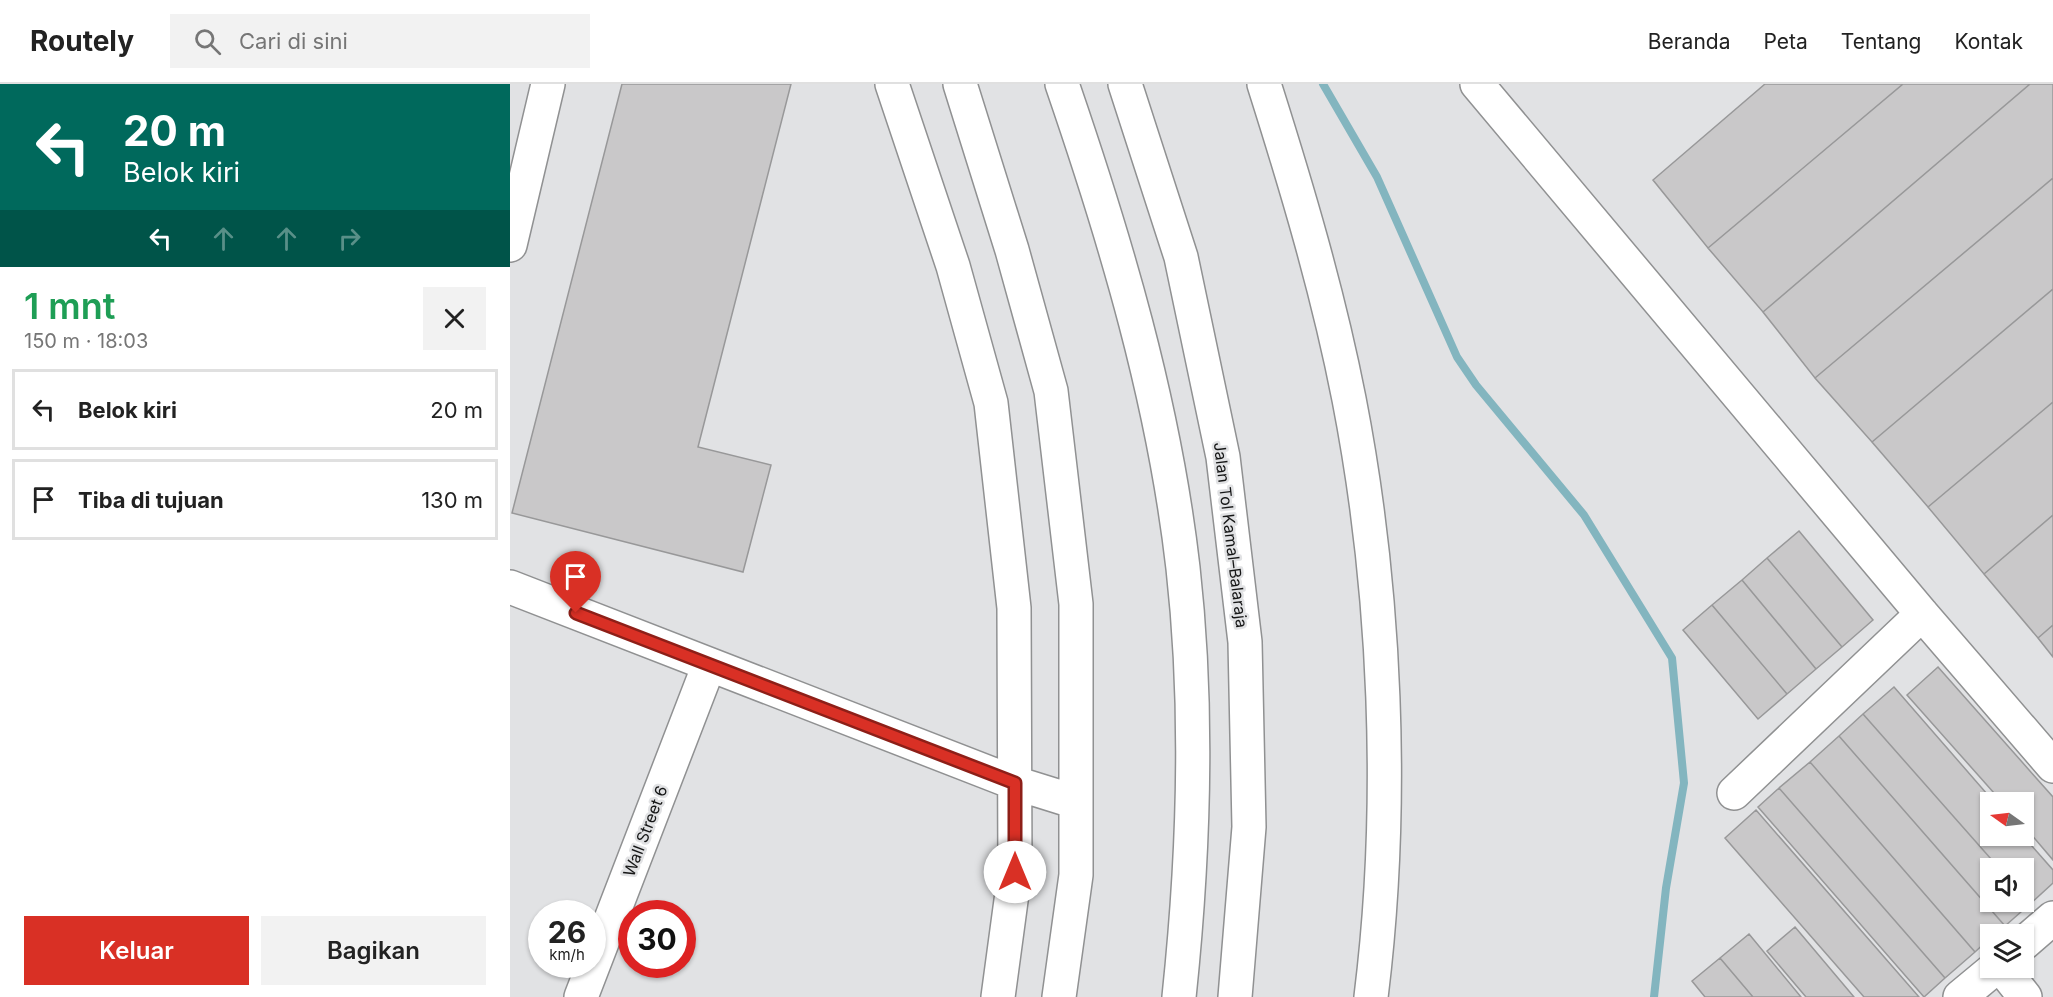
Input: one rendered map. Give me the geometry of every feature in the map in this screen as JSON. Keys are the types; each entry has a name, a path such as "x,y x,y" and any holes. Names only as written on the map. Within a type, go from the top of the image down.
{"main road":[{"path":"510,245 548,84"},
{"path":"892,84 953,266 991,403 1014,608 1015,872 998,997"},
{"path":"960,84 1012,249 1051,391 1076,604 1076,875 1059,997"},
{"path":"1062,84 1116,250 1135,320 1165,455 1183,569 1190,655 1193,753 1191,854 1179,997"},
{"name":"Jalan Tol Kamal–Balaraja","path":"1125,84 1181,257 1223,457 1245,642 1249,815 1235,997"},
{"path":"1264,84 1303,205 1328,304 1349,400 1373,571 1383,734 1382,826 1376,958 1371,997"},
{"path":"1477,84 1922,614 2053,766"},
{"path":"510,587 1015,783 1076,802"},
{"path":"1734,793 1922,614"},
{"name":"Wall Street 6","path":"580,997 709,665"},
{"path":"2034,934 2053,918"},
{"path":"1960,997 1983,978"},
{"path":"2010,978 2025,997"}],"building":[{"path":"622,84 791,84 698,447 771,465 743,572 512,513"},
{"path":"1765,84 1903,84 1708,248 1653,180"},
{"path":"1903,84 2030,84 1763,312 1708,248"},
{"path":"2030,84 2053,84 2053,178 1815,378 1763,312"},
{"path":"2053,178 2053,289 1872,442 1815,378"},
{"path":"2053,289 2053,402 1928,507 1872,442"},
{"path":"2053,402 2053,515 1984,574 1928,507"},
{"path":"2053,515 2053,625 2038,638 1984,574"},
{"path":"1799,531 1873,620 1842,647 1767,558"},
{"path":"1767,558 1842,647 1816,669 1742,580"},
{"path":"1742,580 1816,669 1787,694 1712,605"},
{"path":"1712,605 1787,694 1758,719 1683,630"},
{"path":"2053,625 2053,657 2038,638"},
{"path":"1938,667 2053,797 2053,860 2034,838 2034,792 1993,792 1907,695"},
{"path":"1894,687 1985,792 1980,792 1980,846 2032,846 2053,870 2053,883 2034,900 2034,858 1990,858 1863,714"},
{"path":"1863,714 1990,858 1980,858 1980,897 1839,736"},
{"path":"1839,736 1980,897 1980,912 1993,912 2003,924 1980,924 1980,947 1975,952 1810,762"},
{"path":"1810,762 1975,952 1945,978 1779,788"},
{"path":"1779,788 1945,978 1924,997 1758,807"},
{"path":"1756,810 1919,997 1864,997 1725,838"},
{"path":"1993,912 2021,912 2007,924 2003,924"},
{"path":"1795,927 1854,997 1806,997 1767,951"},
{"path":"1749,934 1801,997 1753,997 1720,958"},
{"path":"1720,958 1753,997 1705,997 1692,981"}],"waterway":[{"path":"1323,84 1377,177 1457,357 1476,385 1584,515 1672,658 1684,783 1666,888 1654,997"}],"route":[{"path":"576,613 1015,783 1015,872"}]}
